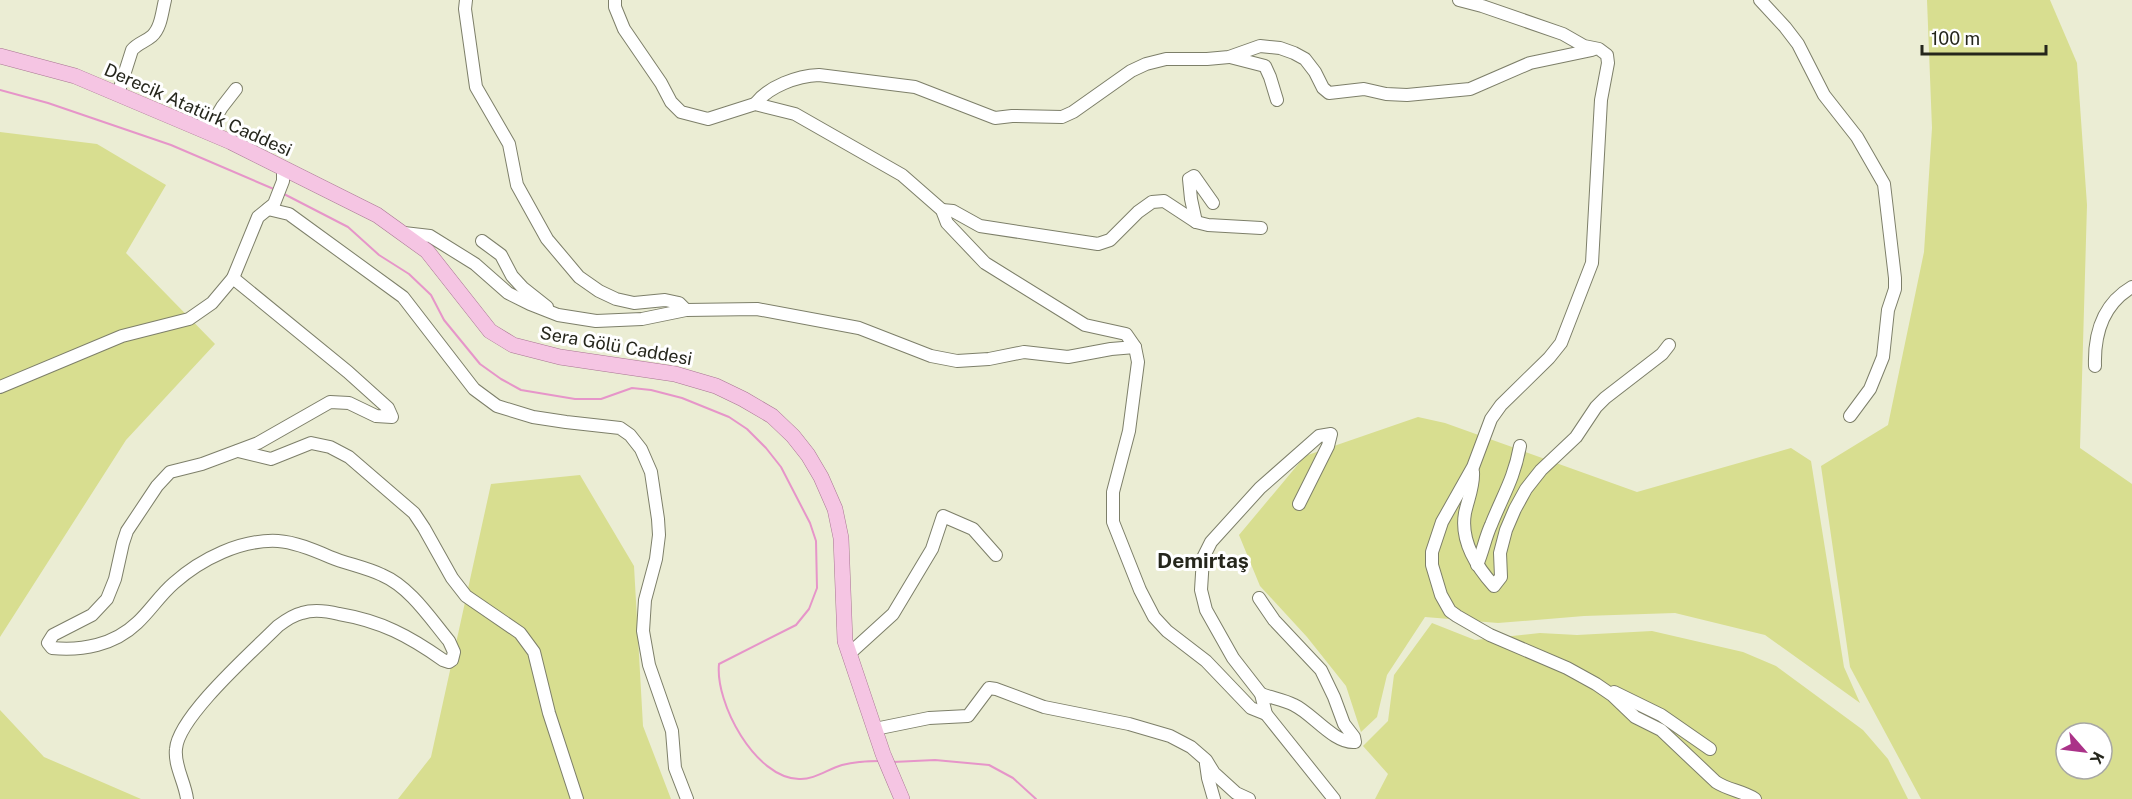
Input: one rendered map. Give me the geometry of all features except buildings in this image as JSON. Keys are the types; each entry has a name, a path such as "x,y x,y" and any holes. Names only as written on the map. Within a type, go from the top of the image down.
{"main road":[{"name":"Derecik Atatürk Caddesi","path":"0,56 75,76 207,132 283,175 377,215 404,233"},
{"name":"Sera Gölü Caddesi","path":"404,233 427,251 490,331 502,339 534,352 675,374 716,386 772,416 794,436 821,477 835,509 841,538 845,641 883,753 900,794"}],"street":[{"path":"118,94 132,50 137,44 152,36 158,27 165,0"},
{"path":"466,0 465,9 476,87 509,144 518,185 547,239 579,277 599,291 616,299 634,303 665,300 679,303 686,310"},
{"path":"615,0 615,7 624,29 661,82 671,102 681,112 708,119 755,104 795,114 902,175 942,210 947,223 985,263 1085,325 1126,334 1135,347 1137,362 1129,430 1113,492 1113,522 1140,590 1154,617 1167,631 1206,661 1251,708 1266,714"},
{"path":"1459,0 1533,23 1563,34 1584,46 1599,49 1607,55 1608,63 1601,100 1592,263 1562,343 1501,405 1491,419 1473,467 1442,522 1432,552 1432,565 1441,595 1450,611 1490,635 1567,668 1651,710 1710,749"},
{"path":"1760,0 1798,44 1824,95 1857,137 1884,184 1896,278 1895,289 1888,310 1883,357 1870,389 1850,416"},
{"path":"755,104 763,93 804,76 819,75 915,87 995,118 1062,117 1146,63 1166,59 1229,57 1260,46 1280,48 1305,59 1323,88 1329,93 1364,89 1386,94 1407,95 1470,89 1530,63 1573,52 1599,49"},
{"path":"1229,57 1265,66 1277,100"},
{"path":"207,132 236,89"},
{"path":"0,387 122,336 189,319 212,303 233,278 258,217 271,206 283,175"},
{"path":"1196,222 1189,179 1194,176 1213,203"},
{"path":"942,210 953,211 980,226 1098,244 1110,240 1138,212 1152,202 1164,201 1196,222 1208,225 1261,228"},
{"path":"271,206 288,214 403,297 474,389 497,406 533,417 620,428 630,435 641,449 651,472 659,535 656,559 645,600 643,631 649,665 672,731 675,768 687,799"},
{"path":"404,233 430,236 475,264 508,293 530,304 558,315 596,321 642,319 686,310 757,309 859,328 931,356 957,361 989,359 1024,352 1068,357 1135,347"},
{"path":"482,241 501,255 512,276 523,288 558,315"},
{"path":"187,799 175,758 179,734 200,705 278,626 290,617 304,612 322,611 359,617 413,639 443,660 449,662 452,660 454,652 449,641 397,584 381,574 309,548 279,541 264,541 246,545 200,564 173,583 135,625 110,642 87,648 52,648 48,643 53,635 92,615 107,599 115,579 127,531 157,486 170,472 237,450 282,431 330,402 350,403 376,416 392,417 388,408 348,372 233,278"},
{"path":"2094,366 2095,342 2102,319 2123,292 2132,287"},
{"path":"1473,467 1474,480 1464,525 1468,548 1494,586 1501,577 1500,553 1510,519 1526,489 1541,470 1576,438 1596,407 1662,354 1669,345"},
{"path":"1299,504 1328,446 1331,434 1318,435 1260,489 1211,542 1203,558 1201,590 1206,610 1233,658 1261,694 1266,714 1334,799"},
{"path":"237,450 272,459 311,443 330,447 349,457 414,513 452,578 466,596 520,633 534,652 549,713 577,799"},
{"path":"1478,564 1488,532 1515,470 1520,446"},
{"path":"849,654 894,614 932,549 943,516 973,529 996,555"},
{"path":"1258,597 1274,620 1321,670 1335,697 1344,723 1355,742 1349,743 1334,735 1295,705 1261,694"},
{"path":"1596,684 1612,695 1635,717 1661,730 1716,782 1726,789 1755,799"},
{"path":"875,729 929,718 968,716 989,688 996,689 1044,707 1129,724 1170,736 1191,747 1236,793 1249,799"},
{"path":"1206,760 1214,799"}],"green space":[{"path":"1927,0 2050,0 2077,63 2087,205 2080,448 2132,484 2132,799 1921,799 1850,667 1821,466 1888,425 1924,252 1932,128"},
{"path":"0,132 97,144 166,185 126,253 215,344 126,440 0,637"},
{"path":"1418,417 1445,423 1637,492 1791,448 1811,461 1844,667 1860,703 1765,635 1675,613 1584,616 1498,623 1425,617 1387,675 1377,717 1361,732 1346,686 1307,637 1260,586 1239,535 1305,456"},
{"path":"580,475 634,566 643,726 671,799 398,799 431,757 491,484"},
{"path":"1432,623 1475,640 1540,633 1577,635 1652,631 1743,652 1776,666 1863,730 1888,759 1908,799 1375,799 1388,774 1363,746 1388,721 1394,675"},
{"path":"0,710 44,757 141,799 0,799"}],"waterway":[{"path":"0,90 48,103 171,145 276,190"},
{"path":"284,194 348,227 379,255 409,274 431,295 444,320 480,364 521,390 575,399 601,399 632,388 651,390 682,398 729,417 747,429 781,467 810,523 816,541 817,588 809,609 796,625 719,664 719,680 731,717 753,752 767,766 783,775 805,779 842,765 879,761"},
{"path":"893,762 935,760 989,765 1013,778 1036,799"}],"district":[{"name":"Demirtaş","path":"1203,561"}]}
